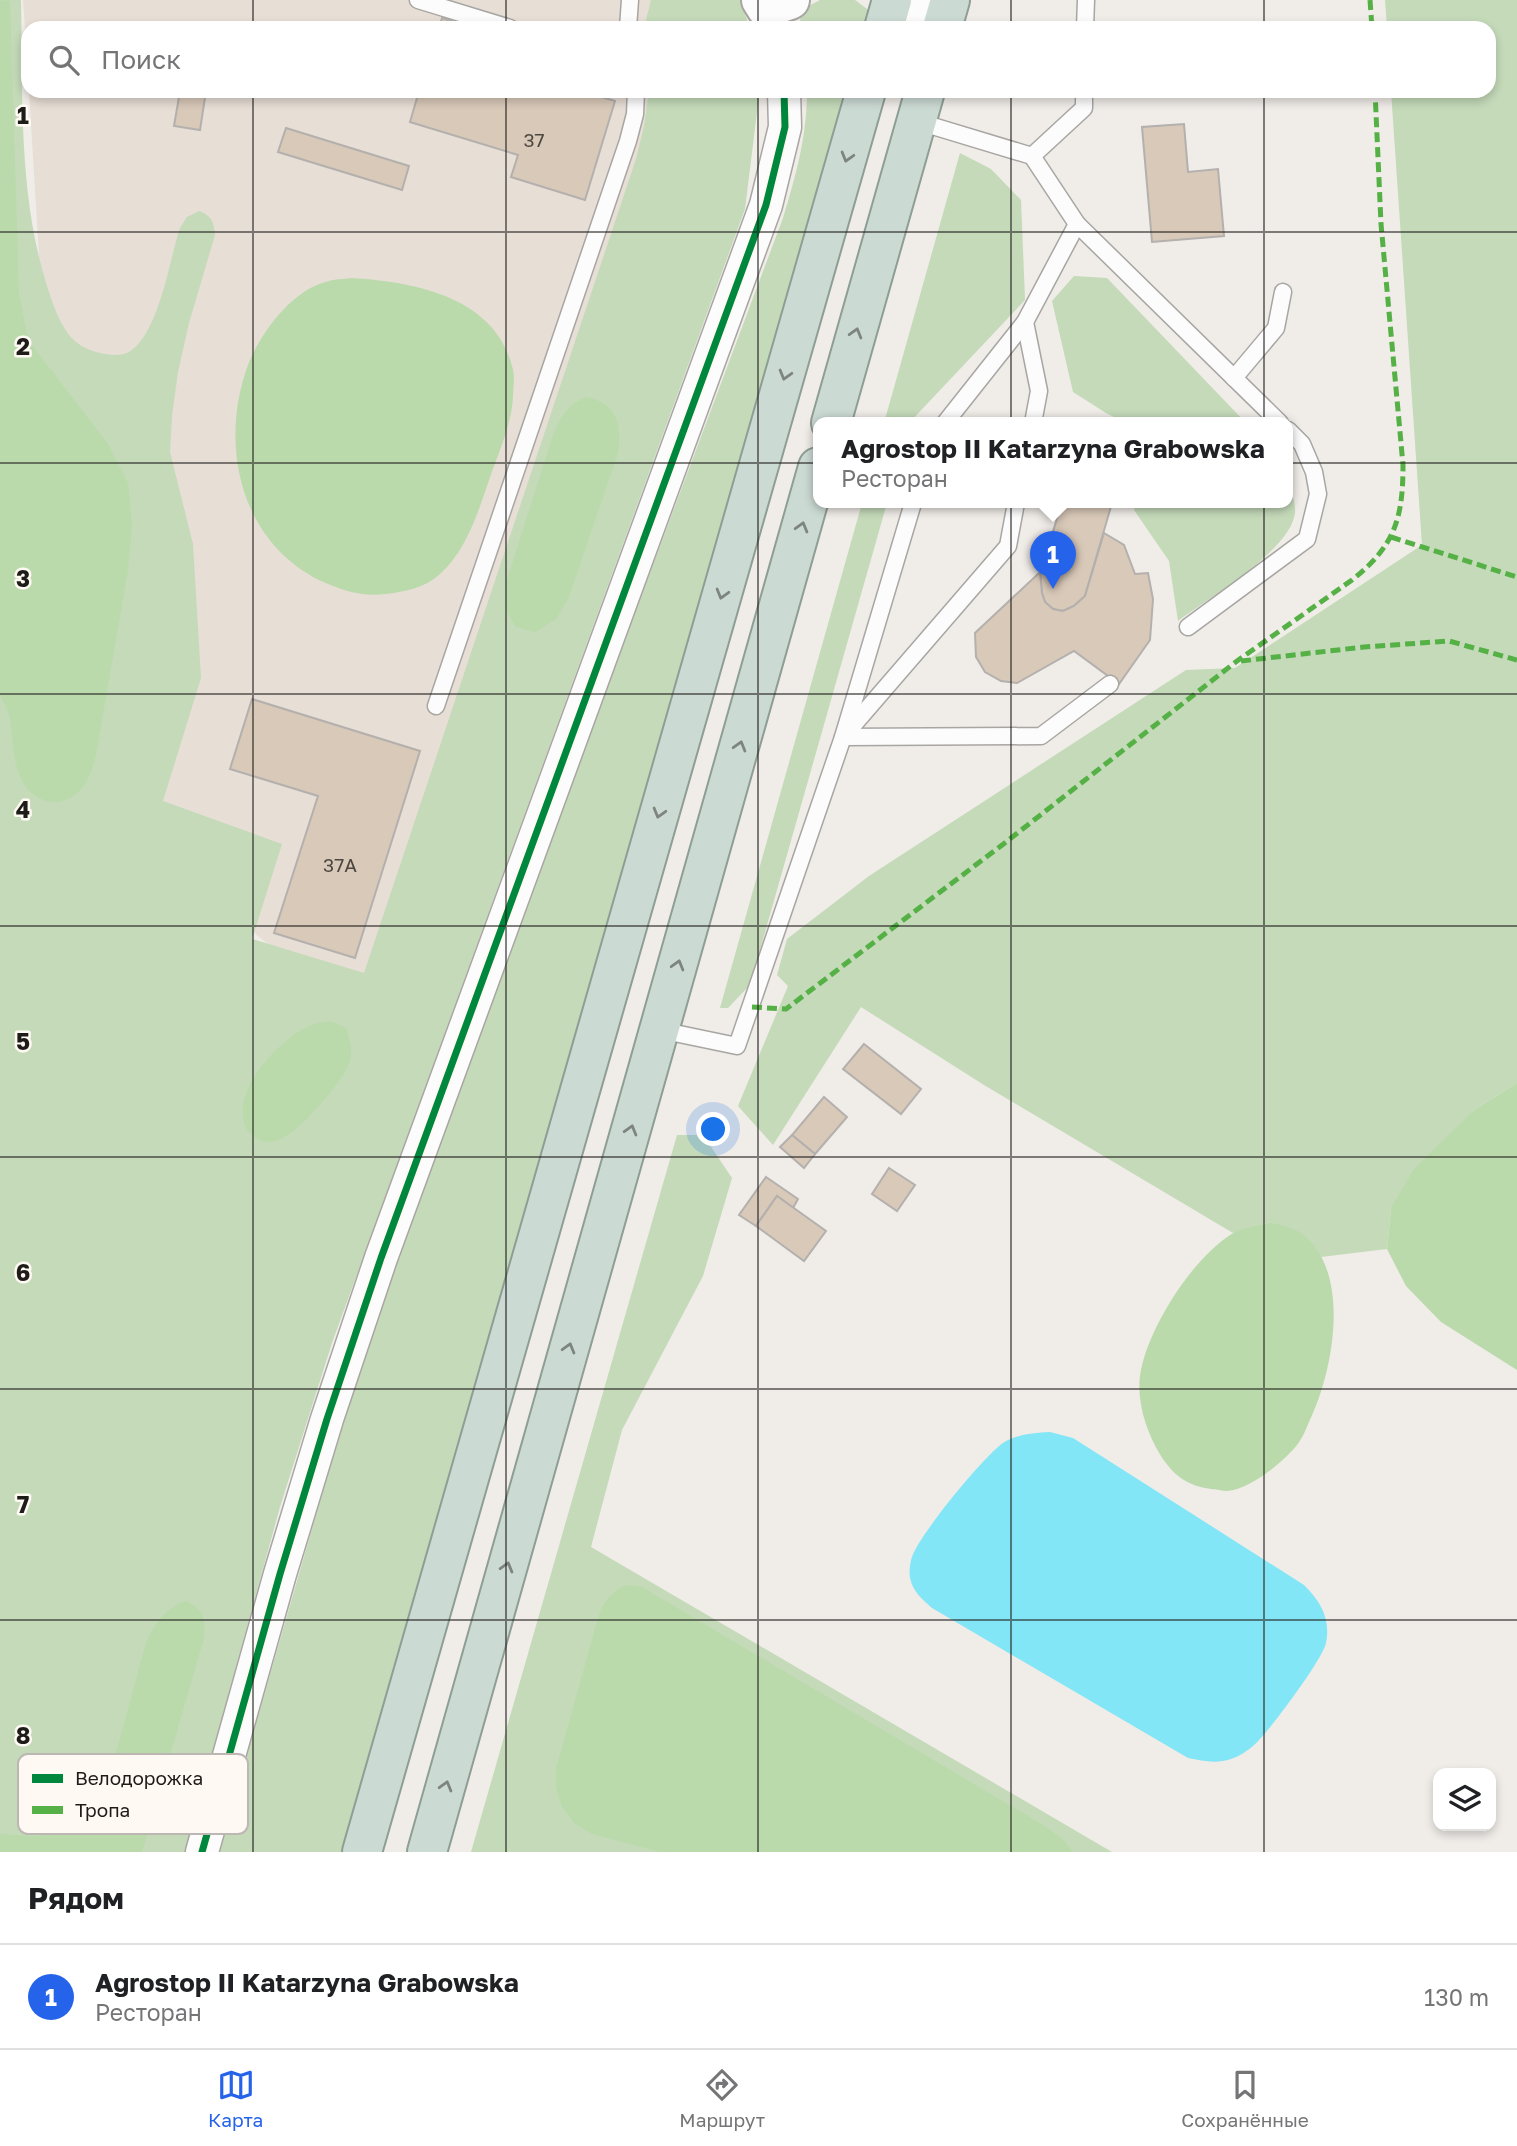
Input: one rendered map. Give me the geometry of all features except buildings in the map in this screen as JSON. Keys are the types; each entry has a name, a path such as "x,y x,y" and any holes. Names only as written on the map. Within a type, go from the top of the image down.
{"highway":[{"path":"886,21 892,0"},
{"path":"362,1852 864,98"},
{"path":"833,417 920,106"},
{"path":"427,1852 813,485"}],"street":[{"path":"904,0 946,15"},
{"path":"229,1754 327,1419 381,1258 766,205 785,127 783,98"},
{"path":"202,1852 207,1834"}],"lane":[{"path":"418,0 487,21"},
{"path":"628,21 630,0"},
{"path":"1086,0 1086,21"},
{"path":"436,706 628,141 635,114 636,98"},
{"path":"1032,156 1084,108 1084,98"},
{"path":"920,106 1032,156 1077,225 1274,417"},
{"path":"950,417 1024,321 1077,225"},
{"path":"1234,378 1276,327 1283,292"},
{"path":"1024,321 1039,391 1033,417"},
{"path":"1188,627 1307,539 1318,494 1314,472 1302,444 1293,436"},
{"path":"660,1030 737,1046 843,737 912,508"},
{"path":"843,737 1008,546 1015,508"},
{"path":"843,737 1041,736 1110,684"}],"shaded area":[{"path":"23,0 693,0 689,21 24,21"},
{"path":"29,98 668,98 391,1047 64,774 49,421"}],"green space":[{"path":"0,0 21,0 21,98 31,216 49,293 58,316 71,337 82,346 97,352 114,355 127,353 138,344 155,315 180,228 187,217 199,211 210,217 214,226 215,235 189,323 178,372 170,452 193,544 201,678 163,801 282,844 252,939 364,973 636,159 648,98 759,98 745,209 332,1343 280,1507 212,1754 18,1754 18,1834 190,1834 185,1852 0,1852"},
{"path":"0,0 10,1 19,294 28,340 108,444 128,483 132,525 128,570 96,755 89,777 81,789 70,798 55,802 36,796 22,780 15,759 9,715 0,695"},
{"path":"651,0 740,0 748,21 646,21"},
{"path":"820,0 855,0 871,12 871,21 800,21 803,9"},
{"path":"1385,0 1517,0 1517,1083 1474,1110 1391,1208 1387,1249 1321,1257 1300,1233 1271,1222 1233,1233 984,1085 861,1007 773,1145 738,1106 788,986 777,975 787,939 869,876 1186,670 1235,668 1422,545 1391,98 1496,98 1496,21 1386,21"},
{"path":"807,98 854,98 347,1852 219,1852 224,1834 248,1834 247,1754 341,1428 393,1271 597,714 783,218 803,140"},
{"path":"960,153 991,169 1021,200 1025,300 915,417 886,417"},
{"path":"1074,276 1107,278 1240,417 1114,417 1106,413 1073,392 1052,301"},
{"path":"352,278 426,290 450,298 472,310 490,325 504,345 514,373 512,407 507,429 470,532 463,544 439,575 427,583 414,589 385,594 359,594 343,590 319,580 292,562 270,540 254,515 243,487 237,457 239,395 248,365 269,327 289,304 312,287"},
{"path":"586,397 605,404 615,416 619,433 618,453 569,597 556,619 535,632 516,627 505,608 506,583 553,435 565,412"},
{"path":"1293,498 1295,513 1290,527 1264,558 1178,621 1169,561 1134,510 1293,508"},
{"path":"861,508 886,508 750,985 728,1008 720,1008"},
{"path":"330,1021 346,1028 351,1057 346,1071 296,1129 276,1141 266,1142 256,1138 247,1129 243,1116 248,1089 255,1076 275,1051 298,1032"},
{"path":"1517,1083 1517,1370 1441,1322 1406,1286 1387,1249 1391,1208 1414,1169 1474,1110"},
{"path":"677,1135 703,1135 732,1178 703,1276 622,1430 591,1547 1112,1852 471,1852"},
{"path":"1271,1222 1301,1233 1317,1250 1328,1272 1334,1323 1325,1377 1302,1437 1284,1459 1266,1474 1236,1489 1225,1491 1203,1488 1176,1474 1156,1447 1146,1426 1141,1403 1141,1370 1153,1333 1163,1314 1201,1260 1230,1235"},
{"path":"626,1585 642,1587 1043,1825 1063,1839 1073,1852 660,1852 592,1834 574,1823 561,1805 556,1787 556,1769 600,1612 612,1594"},
{"path":"186,1601 197,1608 202,1616 204,1638 170,1754 116,1754 146,1643 161,1618"},
{"path":"0,1834 147,1834 142,1852 0,1852"}],"water":[{"path":"1050,1432 1073,1438 1304,1585 1315,1597 1327,1626 1323,1651 1282,1712 1261,1738 1243,1753 1220,1761 1188,1758 932,1608 911,1583 910,1565 917,1546 968,1479 1008,1440"}],"marked path":[{"path":"1370,0 1372,21"},
{"path":"752,1007 786,1009 1006,842 1237,661 1352,580 1387,543 1398,516 1403,465 1381,224 1375,98"},
{"path":"1391,537 1517,577"},
{"path":"1241,661 1364,647 1449,641 1517,660"}],"cycle path":[{"path":"229,1754 327,1419 381,1258 766,205 785,127 784,98"},
{"path":"202,1852 207,1834"}],"place":[{"name":"Agrostop II Katarzyna Grabowska","path":"1053,589"}]}
